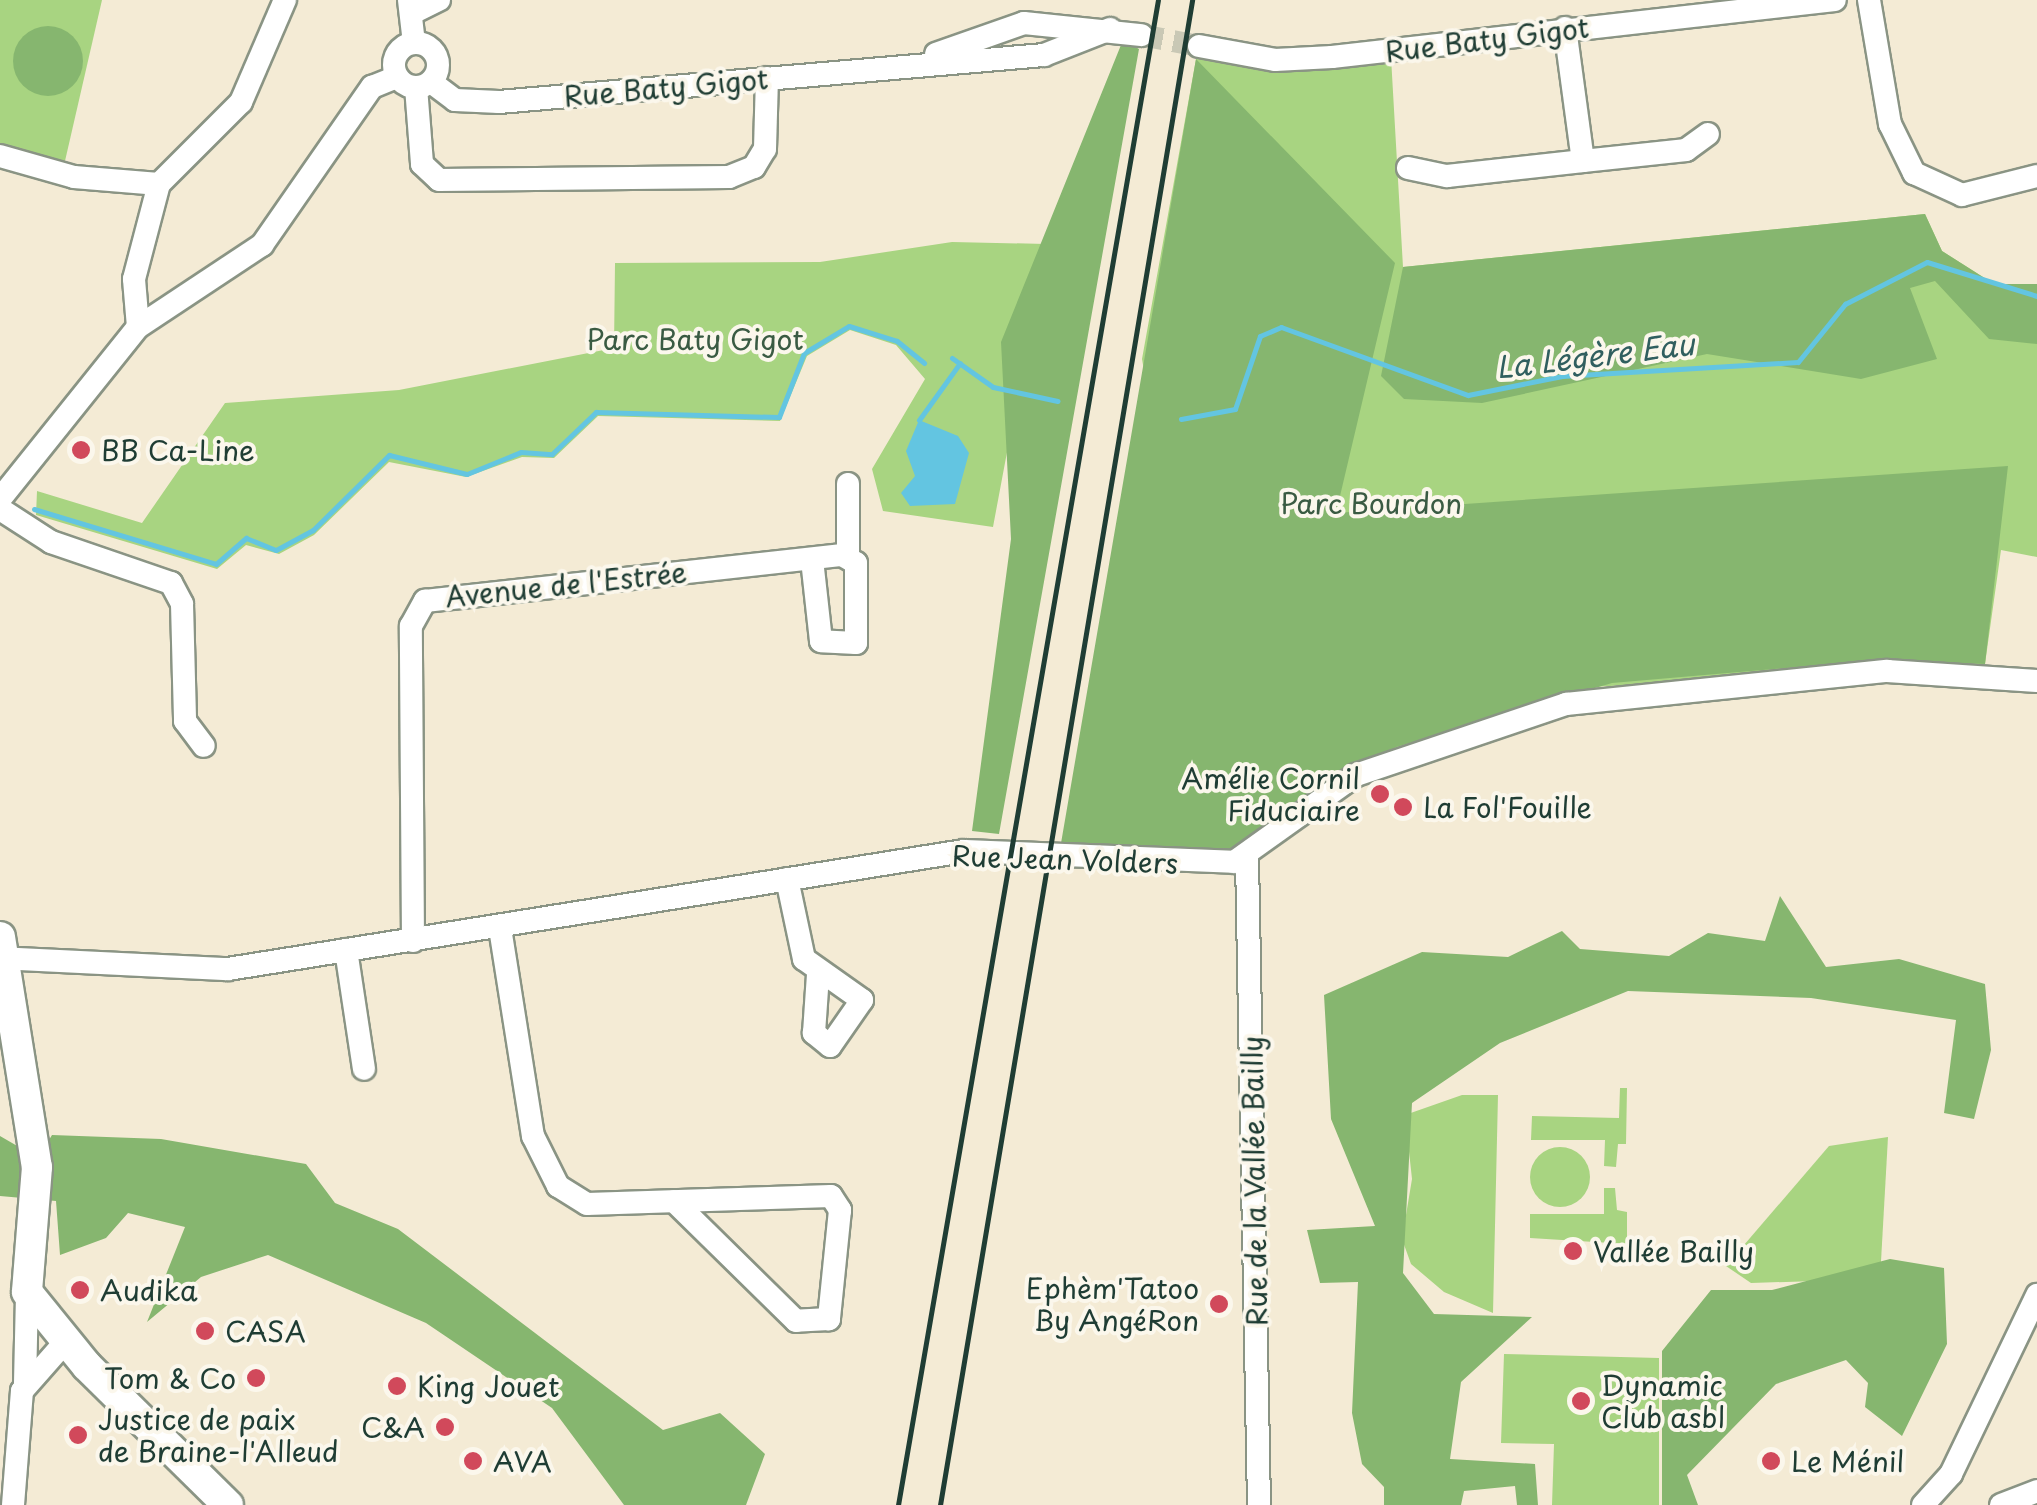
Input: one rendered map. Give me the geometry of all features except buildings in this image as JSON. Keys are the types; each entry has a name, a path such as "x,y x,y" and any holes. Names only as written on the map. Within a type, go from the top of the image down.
{"main road":[{"path":"1,951 37,1168 27,1292 65,1342 228,1505"}],"street":[{"path":"138,327 134,279 159,184 240,102 285,0"},
{"path":"414,43 412,6 438,0"},
{"name":"Rue Baty Gigot","path":"1199,46 1275,60 1835,0"},
{"path":"1869,0 1900,156 1942,189 1962,194 2037,176"},
{"name":"Rue Baty Gigot","path":"906,64 1024,23 1140,35"},
{"path":"1565,28 1584,161"},
{"name":"Rue Baty Gigot","path":"415,82 455,100 500,102 1044,55 1110,29"},
{"path":"414,43 395,59 415,82 422,164 439,180 729,177 754,167 766,149 767,78"},
{"path":"204,746 185,721 182,604 171,584 51,542 6,520 8,492 138,327 262,245 372,87 415,82 437,56 414,43"},
{"path":"1408,168 1448,176 1686,150 1708,134"},
{"path":"0,156 74,177 159,184"},
{"path":"1942,189 2037,166"},
{"path":"812,559 817,631 842,648 856,643 859,628 848,555 848,484"},
{"name":"Avenue de l'Estrée","path":"413,941 411,626 425,601 848,555"},
{"path":"1247,857 1356,774 1566,704 1886,671 2037,681"},
{"name":"Rue Jean Volders","path":"1,951 210,970 500,928 964,852 1052,861 1247,857"},
{"name":"Rue de la Vallée Bailly","path":"1247,857 1259,1505"},
{"path":"787,879 797,944 818,974"},
{"path":"500,928 532,1136 558,1186 587,1204 674,1201 831,1196 840,1210 829,1318 796,1322 674,1201"},
{"path":"346,950 364,1070"},
{"path":"13,1505 25,1383 27,1292"},
{"path":"1923,1505 1951,1474 2037,1295"},
{"path":"25,1383 65,1342"},
{"path":"2001,1505 2037,1491"}],"green space":[{"path":"0,0 102,0 65,161 0,146"},
{"path":"48,26 62,28 73,36 81,47 81,75 73,86 62,94 48,96 34,94 23,86 15,75 13,61 15,47 23,36 34,28"},
{"path":"1123,40 1139,49 999,834 972,831 1011,539 1001,342"},
{"name":"Parc Bourdon","path":"1391,57 1403,267 1925,214 1942,251 1994,284 2037,284 2037,557 2001,550 1985,664 1576,688 1436,732 1227,852 1142,359 1196,59"},
{"name":"Parc Bourdon","path":"1196,59 1395,263 1336,513 2008,466 1985,664 1879,660 1612,683 1396,747 1227,852 1060,849"},
{"path":"1925,214 1942,251 1994,284 2037,284 2037,344 1989,339 1935,281 1910,288 1937,359 1861,379 1707,354 1482,403 1404,399 1381,376 1403,267"},
{"name":"Parc Baty Gigot","path":"952,242 1046,244 993,527 883,511 872,469 925,379 896,345 850,330 807,356 780,421 598,416 554,458 522,457 466,477 389,462 314,535 279,554 246,545 217,569 36,515 37,491 142,523 225,403 399,390 614,348 615,263 820,262"},
{"path":"1780,896 1826,967 1899,959 1985,984 1991,1050 1974,1119 1944,1113 1956,1020 1811,998 1628,991 1500,1043 1412,1103 1403,1273 1434,1314 1532,1317 1461,1382 1450,1459 1535,1464 1538,1505 1517,1505 1515,1486 1464,1491 1461,1505 1384,1505 1384,1487 1362,1464 1352,1413 1358,1282 1320,1283 1307,1230 1375,1226 1331,1119 1324,995 1422,952 1508,957 1562,931 1580,949 1669,956 1708,933 1765,941"},
{"path":"1620,1088 1627,1088 1626,1144 1618,1144 1616,1167 1604,1166 1605,1140 1531,1140 1532,1116 1619,1118"},
{"path":"1462,1095 1498,1095 1493,1313 1444,1292 1411,1264 1402,1239 1412,1179 1405,1115"},
{"path":"52,1135 161,1139 306,1164 335,1203 398,1229 663,1430 720,1413 765,1454 746,1505 624,1505 552,1408 426,1323 268,1255 201,1277 147,1322 185,1227 128,1213 106,1238 60,1255 56,1201 0,1196 0,1136 38,1158"},
{"path":"1888,1137 1880,1279 1751,1283 1726,1266 1829,1146"},
{"path":"1560,1147 1581,1156 1590,1177 1581,1198 1560,1207 1539,1198 1530,1177 1539,1156"},
{"path":"1604,1188 1615,1188 1617,1210 1627,1212 1627,1244 1530,1238 1530,1214 1604,1214"},
{"path":"1890,1259 1944,1268 1947,1344 1902,1436 1865,1407 1868,1383 1846,1360 1776,1384 1687,1475 1698,1505 1662,1505 1662,1351 1711,1290 1772,1290"},
{"name":"Dynamic Club asbl","path":"1504,1354 1659,1358 1659,1505 1552,1505 1554,1444 1501,1443"}],"water":[{"path":"919,420 958,436 969,453 955,504 910,506 901,493 915,476 906,451"}],"waterway":[{"name":"La Légère Eau","path":"1181,419 1235,409 1260,336 1281,327 1468,395 1562,376 1798,362 1845,304 1927,262 2037,296"},
{"name":"La Légère Eau","path":"34,509 216,564 246,538 276,550 313,530 389,455 467,474 521,452 552,454 596,412 779,417 804,353 849,326 897,341 924,363"},
{"name":"La Légère Eau","path":"952,358 993,387 1058,401"},
{"path":"919,420 960,363"}],"tunnel":[{"path":"1141,35 1199,46"}],"railway":[{"path":"898,1505 1158,0"},
{"path":"940,1505 1192,0"}],"place":[{"name":"BB Ca-Line","path":"81,450"},
{"name":"Amélie Cornil Fiduciaire","path":"1380,794"},
{"name":"La Fol'Fouille","path":"1403,807"},
{"name":"Vallée Bailly","path":"1573,1251"},
{"name":"Audika","path":"80,1290"},
{"name":"Ephèm'Tatoo By AngéRon","path":"1219,1304"},
{"name":"CASA","path":"205,1331"},
{"name":"Tom & Co","path":"256,1378"},
{"name":"King Jouet","path":"397,1386"},
{"name":"Dynamic Club asbl","path":"1581,1401"},
{"name":"C&A","path":"445,1427"},
{"name":"Justice de paix de Braine-l'Alleud","path":"78,1435"},
{"name":"AVA","path":"473,1461"},
{"name":"Le Ménil","path":"1771,1461"}]}
